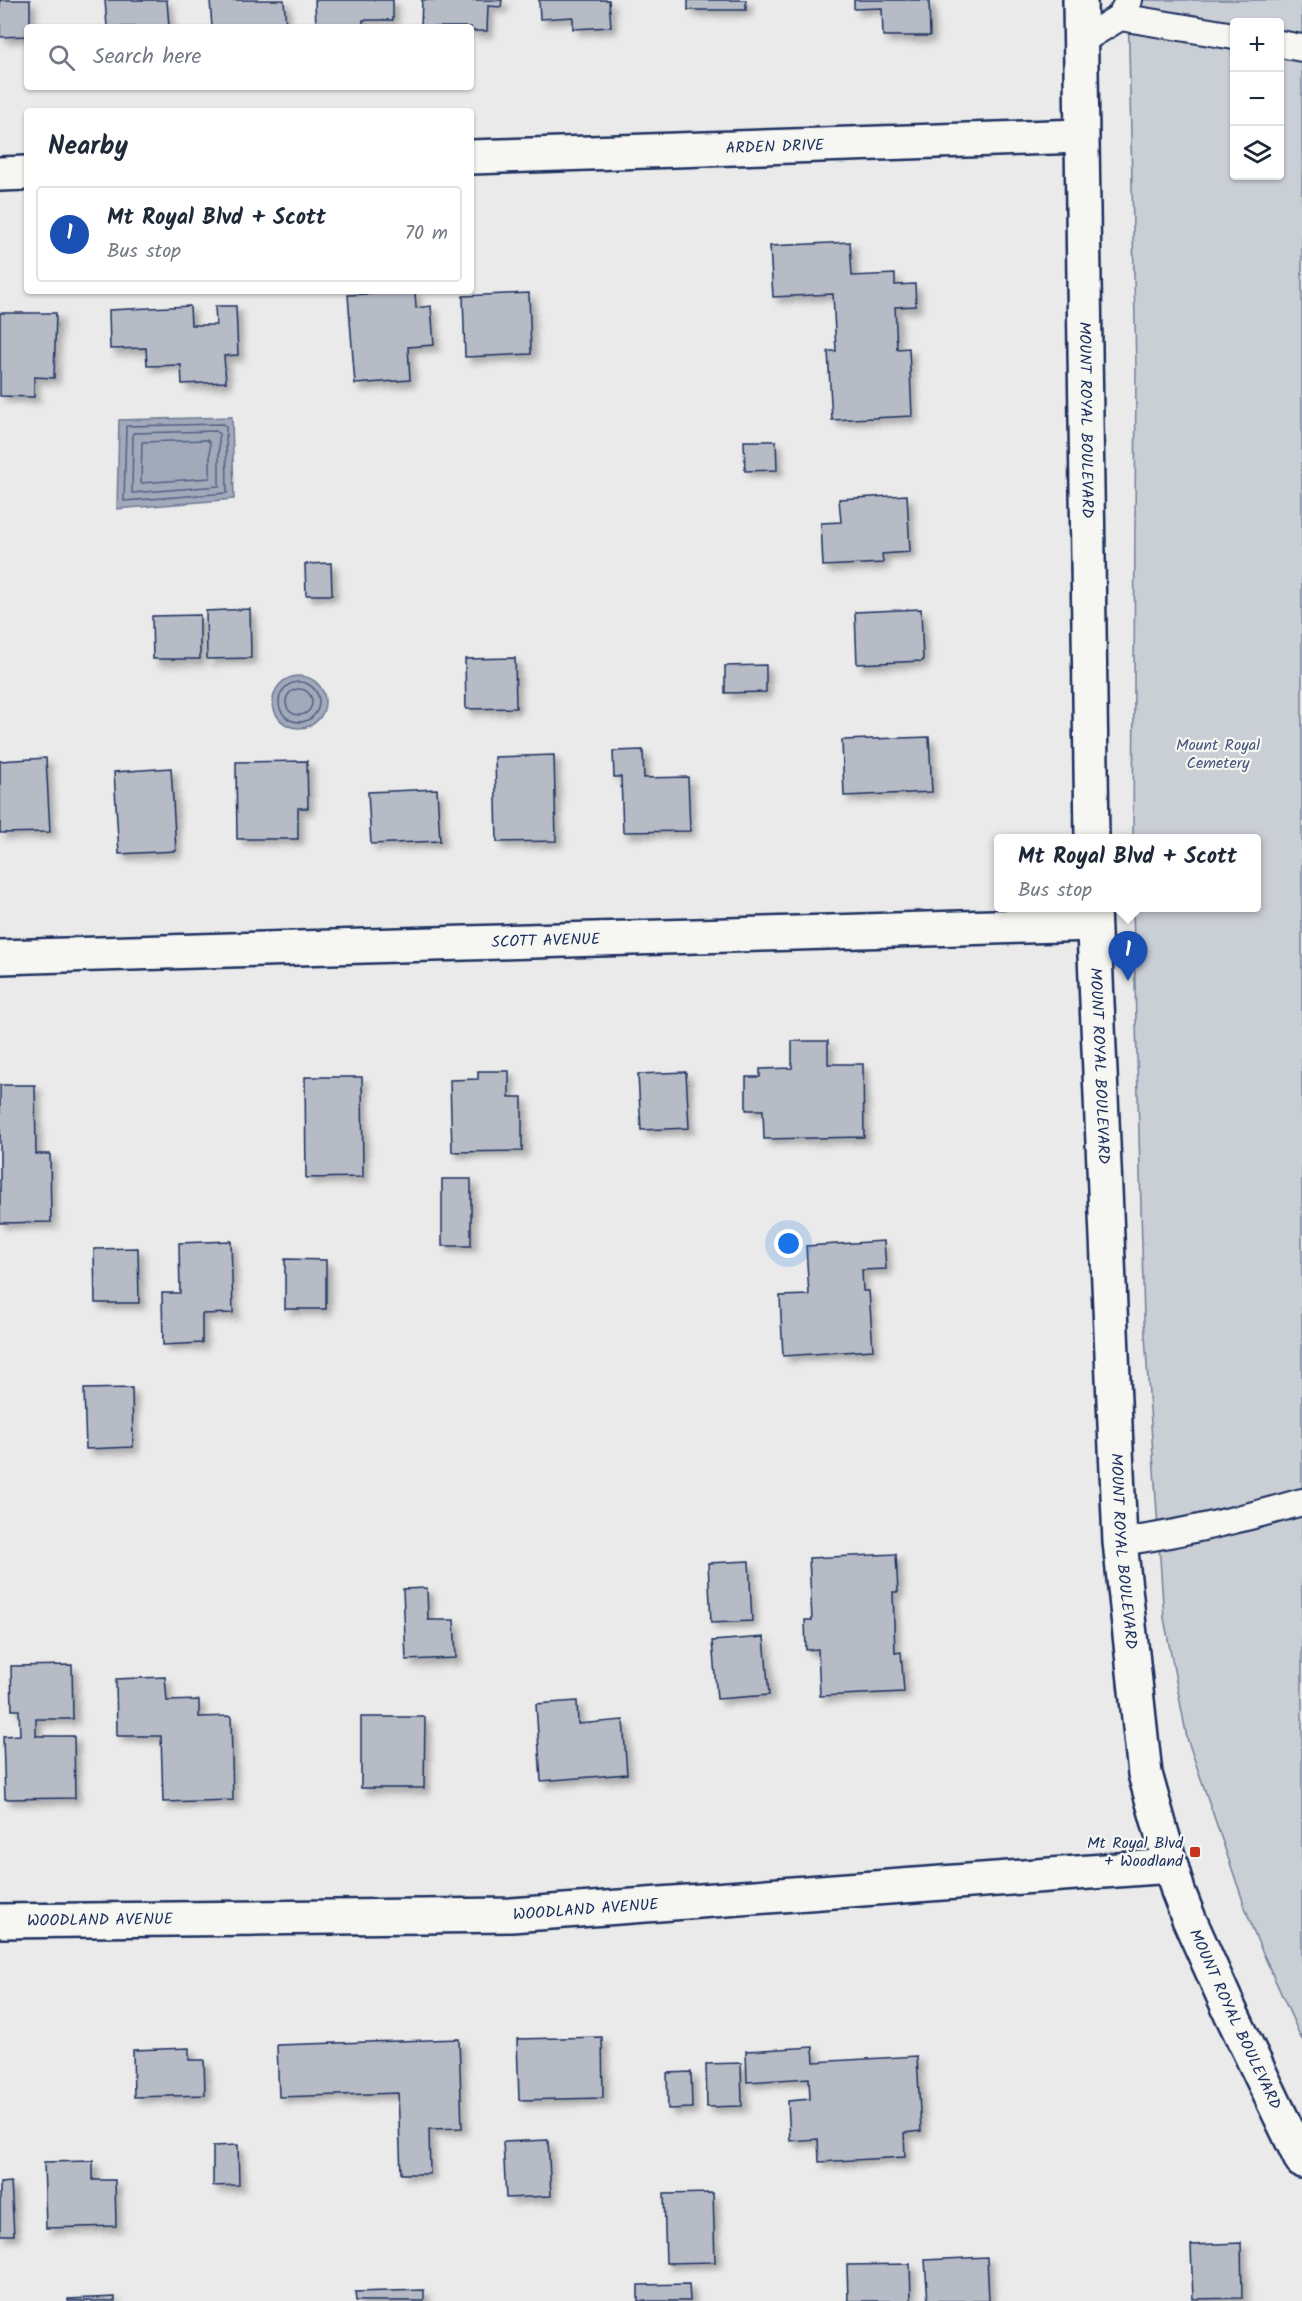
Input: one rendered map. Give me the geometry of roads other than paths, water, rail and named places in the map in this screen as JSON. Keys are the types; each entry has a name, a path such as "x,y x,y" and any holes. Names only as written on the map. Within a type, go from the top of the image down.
{"street":[{"name":"MOUNT ROYAL BOULEVARD","path":"1080,0 1092,834"},
{"name":"ARDEN DRIVE","path":"474,157 1081,136"},
{"path":"0,174 24,173"},
{"name":"MOUNT ROYAL BOULEVARD","path":"1093,916 1120,1542 1145,1774 1171,1866 1189,1919 1302,2161"},
{"name":"SCOTT AVENUE","path":"0,957 1093,916"},
{"name":"WOODLAND AVENUE","path":"0,1921 512,1915 1171,1866"}],"lane":[{"path":"1080,41 1125,9 1230,35"},
{"path":"1284,45 1302,48"},
{"path":"1120,1542 1166,1536 1232,1522 1302,1502"}],"water":[{"path":"232,417 234,499 117,509 119,420"},
{"path":"294,676 304,676 318,683 325,702 318,721 304,728 294,728 284,724 277,717 273,707 273,697 277,687 284,680"}],"place":[{"name":"Mt Royal Blvd + Scott","path":"1128,981"},
{"name":"Mt Royal Blvd + Woodland","path":"1195,1852"}],"park label":[{"name":"Mount Royal Cemetery","path":"1218,754"}]}
